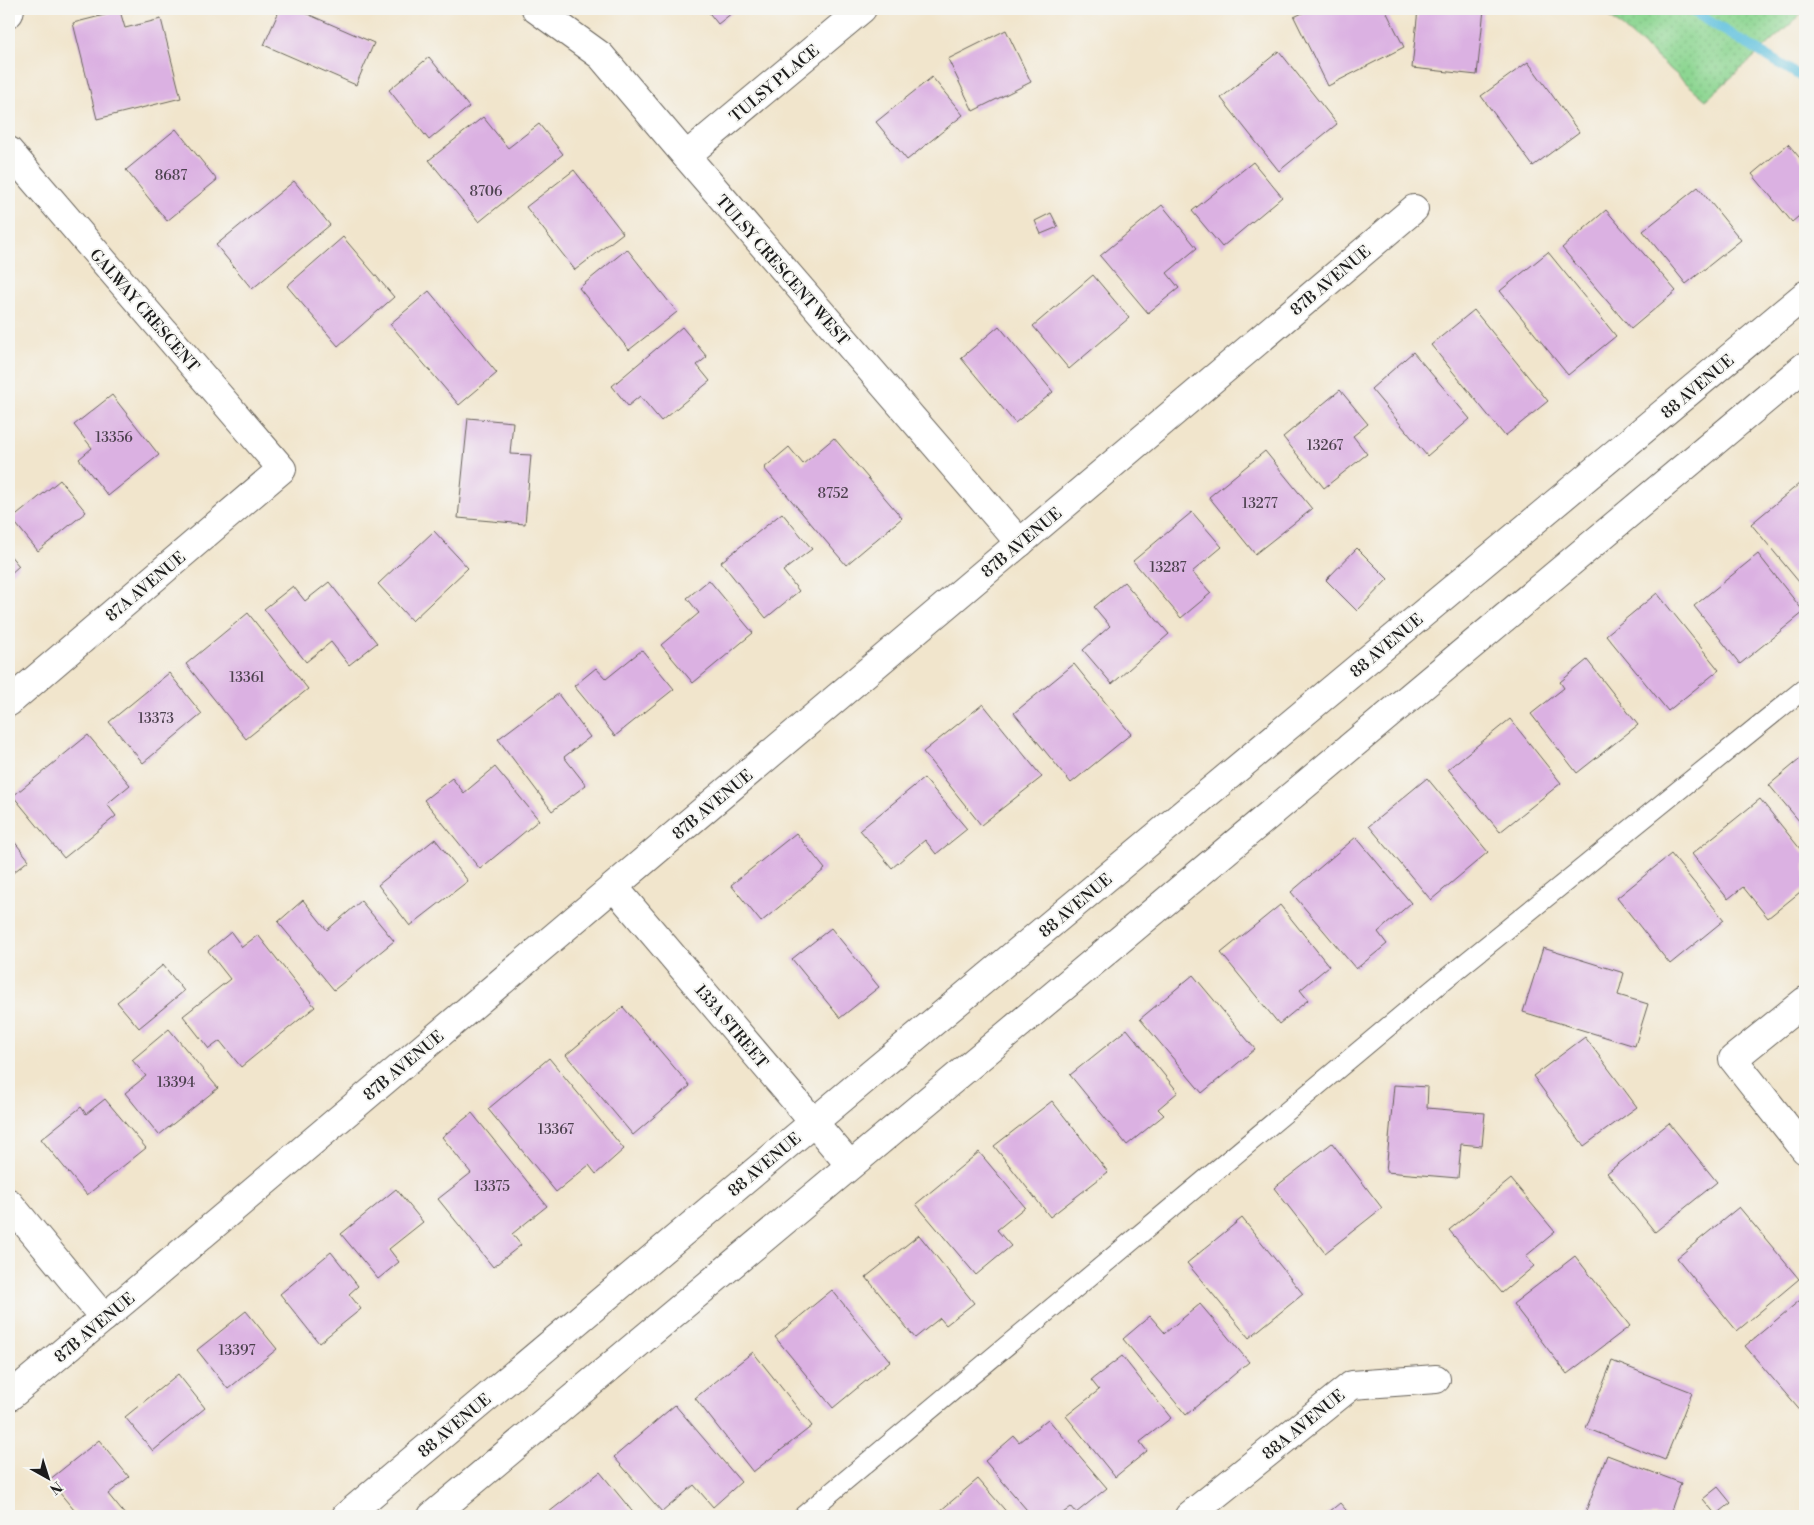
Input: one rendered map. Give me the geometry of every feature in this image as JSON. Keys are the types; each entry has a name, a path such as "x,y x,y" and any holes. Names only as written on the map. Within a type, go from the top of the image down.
{"street":[{"path":"9,13 10,9"},
{"name":"TULSY CRESCENT WEST","path":"536,9 602,56 1020,543"},
{"name":"TULSY PLACE","path":"686,156 862,9"},
{"name":"GALWAY CRESCENT","path":"9,151 282,469"},
{"name":"87B AVENUE","path":"9,1397 1414,209"},
{"name":"88 AVENUE","path":"346,1516 814,1122 1805,296"},
{"path":"432,1516 1805,366"},
{"name":"87A AVENUE","path":"9,702 282,469"},
{"name":"133A STREET","path":"614,887 850,1165"},
{"path":"1805,1002 1733,1059 1805,1150"},
{"path":"9,1202 104,1318"},
{"name":"88A AVENUE","path":"1189,1516 1352,1385 1436,1379"}],"lane":[{"path":"803,1516 1430,992 1805,688"}],"green space":[{"path":"1601,9 1805,9 1805,11 1706,100"}],"building":[{"path":"280,9 296,9 374,43 356,85 264,45"},
{"path":"706,9 737,9 718,24"},
{"path":"1311,9 1385,9 1404,47 1328,86 1294,17"},
{"path":"1418,9 1484,9 1477,75 1412,68"},
{"path":"120,11 125,28 161,19 181,98 97,119 73,23"},
{"path":"1006,30 1031,82 973,111 948,59"},
{"path":"1279,51 1337,124 1279,171 1221,98"},
{"path":"429,57 469,107 429,140 389,90"},
{"path":"1528,62 1579,132 1533,166 1481,96"},
{"path":"932,77 963,115 907,160 876,122"},
{"path":"483,117 508,148 539,124 563,154 479,222 429,160"},
{"path":"176,129 217,180 167,221 126,170"},
{"path":"1788,144 1805,164 1805,211 1792,222 1752,174"},
{"path":"1253,162 1282,197 1222,247 1192,211"},
{"path":"574,170 623,233 575,270 526,207"},
{"path":"294,181 330,225 252,289 216,245"},
{"path":"1698,187 1741,240 1686,284 1643,231"},
{"path":"1162,205 1197,248 1167,273 1179,288 1148,313 1100,256"},
{"path":"1606,210 1676,291 1631,329 1562,248"},
{"path":"1051,213 1058,227 1041,234 1035,221"},
{"path":"343,237 394,297 338,346 287,286"},
{"path":"627,249 677,312 629,350 579,288"},
{"path":"1548,252 1616,336 1568,375 1500,291"},
{"path":"1093,275 1129,318 1069,369 1033,326"},
{"path":"429,291 497,373 459,405 390,324"},
{"path":"1474,310 1548,401 1505,436 1431,345"},
{"path":"999,326 1053,392 1015,423 961,358"},
{"path":"682,327 707,357 697,365 710,381 661,421 640,396 628,406 612,386"},
{"path":"1413,352 1470,419 1427,456 1371,389"},
{"path":"1340,390 1368,424 1353,436 1367,454 1324,488 1283,437"},
{"path":"112,395 159,455 108,496 79,459 92,448 74,425"},
{"path":"468,418 513,422 510,454 531,455 525,524 458,518"},
{"path":"834,438 902,518 846,565 764,468 789,447 803,464"},
{"path":"1265,451 1312,509 1255,554 1209,497"},
{"path":"1805,479 1805,576 1799,582 1751,524"},
{"path":"60,480 86,512 38,551 12,519"},
{"path":"1192,512 1222,547 1192,572 1211,593 1181,618 1133,561"},
{"path":"782,513 812,549 783,571 799,591 766,618 721,562"},
{"path":"434,531 468,568 412,621 378,584"},
{"path":"1357,548 1388,579 1357,611 1326,580"},
{"path":"9,554 19,566 9,575"},
{"path":"1758,554 1804,612 1740,664 1694,606"},
{"path":"709,580 753,633 693,683 661,645 699,613 687,598"},
{"path":"329,582 377,643 349,665 331,642 306,662 264,609 293,586 305,601"},
{"path":"1124,582 1169,634 1112,684 1083,650 1110,626 1094,607"},
{"path":"1657,593 1719,670 1668,711 1606,635"},
{"path":"248,613 308,689 246,739 186,664"},
{"path":"642,650 674,689 615,736 574,686 596,668 606,679"},
{"path":"1587,660 1638,725 1577,773 1531,714 1564,688 1560,682"},
{"path":"1074,664 1131,734 1071,783 1014,713"},
{"path":"169,673 202,714 143,763 109,722"},
{"path":"558,694 590,737 564,757 586,785 552,811 498,739"},
{"path":"983,704 1042,777 981,825 923,752"},
{"path":"1510,719 1561,783 1500,832 1448,769"},
{"path":"88,735 130,785 107,804 116,816 64,858 13,796"},
{"path":"1805,755 1805,828 1769,785"},
{"path":"495,767 539,820 480,869 424,800 452,778 464,793"},
{"path":"924,778 967,829 936,854 925,840 892,868 860,830"},
{"path":"1427,778 1488,852 1431,900 1369,826"},
{"path":"1760,799 1805,855 1805,888 1768,918 1743,887 1728,899 1692,854"},
{"path":"796,833 825,869 761,922 731,885"},
{"path":"9,835 29,860 9,876"},
{"path":"1356,837 1411,903 1378,932 1387,944 1356,969 1291,892"},
{"path":"435,839 468,881 410,926 378,885"},
{"path":"1671,854 1724,920 1670,964 1617,898"},
{"path":"303,900 327,930 361,901 394,941 334,990 278,922"},
{"path":"1280,905 1329,966 1300,990 1308,1000 1279,1024 1221,953"},
{"path":"831,928 879,987 840,1018 792,959"},
{"path":"231,932 242,947 258,935 315,1007 241,1067 220,1041 209,1049 183,1016 230,979 208,951"},
{"path":"1543,948 1624,973 1618,995 1648,1004 1635,1046 1523,1012"},
{"path":"163,965 184,991 139,1028 117,1002"},
{"path":"1193,975 1255,1049 1202,1093 1140,1019"},
{"path":"623,1007 690,1086 633,1135 566,1055"},
{"path":"169,1029 218,1088 159,1135 125,1093 146,1076 132,1060"},
{"path":"1127,1029 1178,1092 1158,1109 1164,1115 1127,1145 1070,1075"},
{"path":"1585,1037 1637,1107 1584,1146 1533,1076"},
{"path":"549,1058 624,1149 596,1174 589,1165 556,1192 488,1109"},
{"path":"1394,1085 1428,1087 1427,1108 1485,1113 1482,1146 1461,1144 1458,1178 1386,1172"},
{"path":"105,1099 146,1148 87,1195 41,1139 81,1107 86,1114"},
{"path":"1052,1101 1108,1172 1050,1217 994,1146"},
{"path":"472,1113 547,1206 512,1234 521,1245 493,1267 438,1199 471,1173 442,1137"},
{"path":"1669,1123 1717,1182 1655,1232 1607,1173"},
{"path":"1332,1143 1382,1208 1325,1253 1274,1188"},
{"path":"979,1152 1025,1207 997,1230 1011,1246 976,1275 916,1204"},
{"path":"1511,1179 1555,1232 1526,1256 1534,1266 1502,1293 1449,1230"},
{"path":"396,1189 423,1222 389,1249 399,1262 378,1279 341,1234"},
{"path":"1739,1207 1799,1279 1737,1331 1677,1258"},
{"path":"1242,1218 1303,1294 1249,1338 1187,1263"},
{"path":"919,1235 974,1303 946,1325 940,1318 915,1338 866,1277"},
{"path":"331,1252 358,1286 349,1294 361,1309 319,1343 280,1294"},
{"path":"1575,1256 1630,1326 1567,1374 1513,1304"},
{"path":"832,1290 890,1361 833,1408 775,1337"},
{"path":"1805,1296 1805,1412 1803,1414 1745,1346"},
{"path":"1200,1304 1249,1362 1186,1415 1123,1339 1150,1316 1165,1333"},
{"path":"246,1311 277,1349 228,1389 197,1350"},
{"path":"753,1352 812,1426 753,1472 695,1398"},
{"path":"1122,1356 1171,1418 1140,1442 1147,1451 1115,1477 1066,1416 1099,1390 1091,1380"},
{"path":"1612,1361 1692,1392 1665,1460 1586,1428"},
{"path":"178,1374 205,1408 153,1451 125,1417"},
{"path":"675,1405 741,1482 713,1507 694,1485 662,1512 614,1457"},
{"path":"1048,1419 1107,1488 1076,1513 1071,1507 1059,1516 1032,1516 985,1461 1014,1436 1019,1442"},
{"path":"99,1440 129,1477 108,1494 126,1516 79,1516 49,1480"},
{"path":"1607,1455 1681,1483 1669,1516 1584,1516"},
{"path":"600,1472 636,1516 544,1516"},
{"path":"978,1479 1010,1516 934,1516"},
{"path":"1718,1487 1731,1503 1716,1515 1703,1499"},
{"path":"1340,1503 1351,1516 1324,1516"}],"waterway":[{"path":"1689,9 1805,79"}]}
